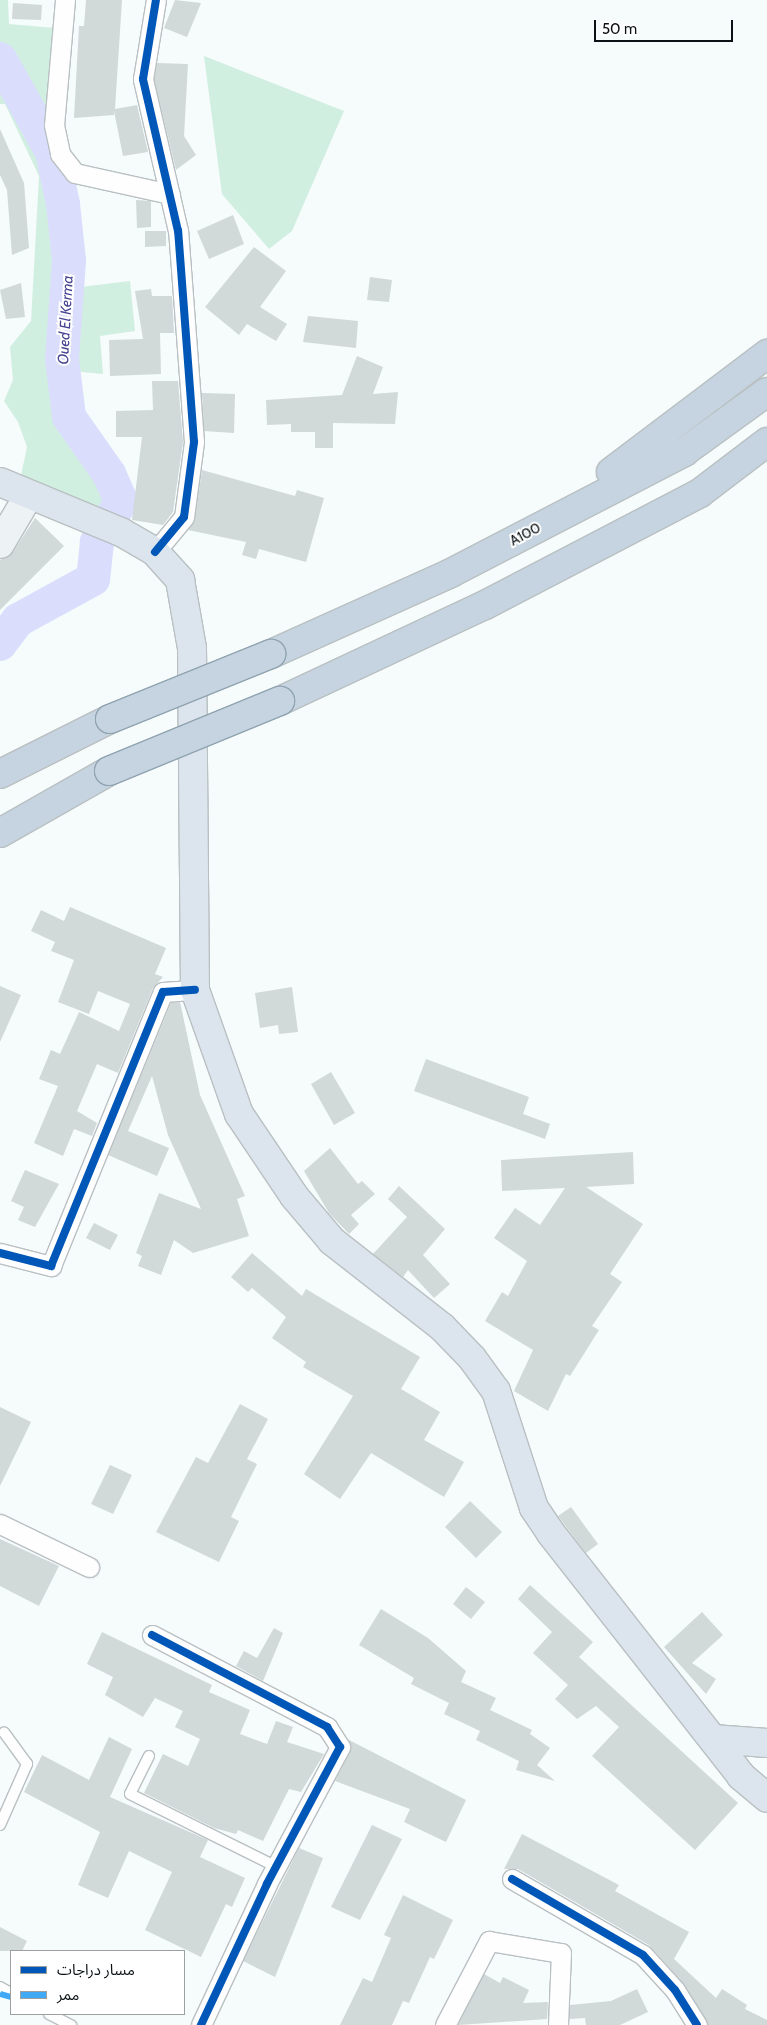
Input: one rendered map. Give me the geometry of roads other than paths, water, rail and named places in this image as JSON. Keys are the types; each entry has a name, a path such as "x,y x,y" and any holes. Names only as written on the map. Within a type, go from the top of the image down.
{"highway":[{"path":"451,573 639,454 767,354"},
{"name":"A100","path":"0,774 110,719 271,654 451,573 684,452 767,392"},
{"path":"700,494 767,442"},
{"path":"0,833 109,771 280,701 554,570 700,494 767,466"}],"main road":[{"path":"0,482 29,495 82,514 121,532 154,552 180,580 192,648 195,990 239,1114 294,1196 332,1240 442,1328 472,1358 496,1390 534,1508 741,1776 767,1798"},
{"path":"713,1739 767,1743"}],"street":[{"path":"65,0 54,125 60,154 75,173 170,194"},
{"path":"154,552 184,517 194,442 178,231 143,79 156,0"},
{"path":"0,544 29,495"},
{"path":"0,1253 51,1266 163,992 195,990"},
{"path":"0,1524 89,1567"},
{"path":"152,1635 327,1727 340,1747 277,1867 201,2025"},
{"path":"512,1879 643,1956 675,1990 697,2025"},
{"path":"445,2025 489,1941 561,1953 558,2025"}],"lane":[{"path":"0,1825 27,1764 4,1732"},
{"path":"149,1756 130,1794 277,1867"},
{"path":"51,2015 71,2025"}],"waterway":[{"name":"Oued El Kerma","path":"0,59 52,152 63,204 69,261 62,359 69,417 109,474 121,501 97,542 93,579 18,620 0,644"}]}
